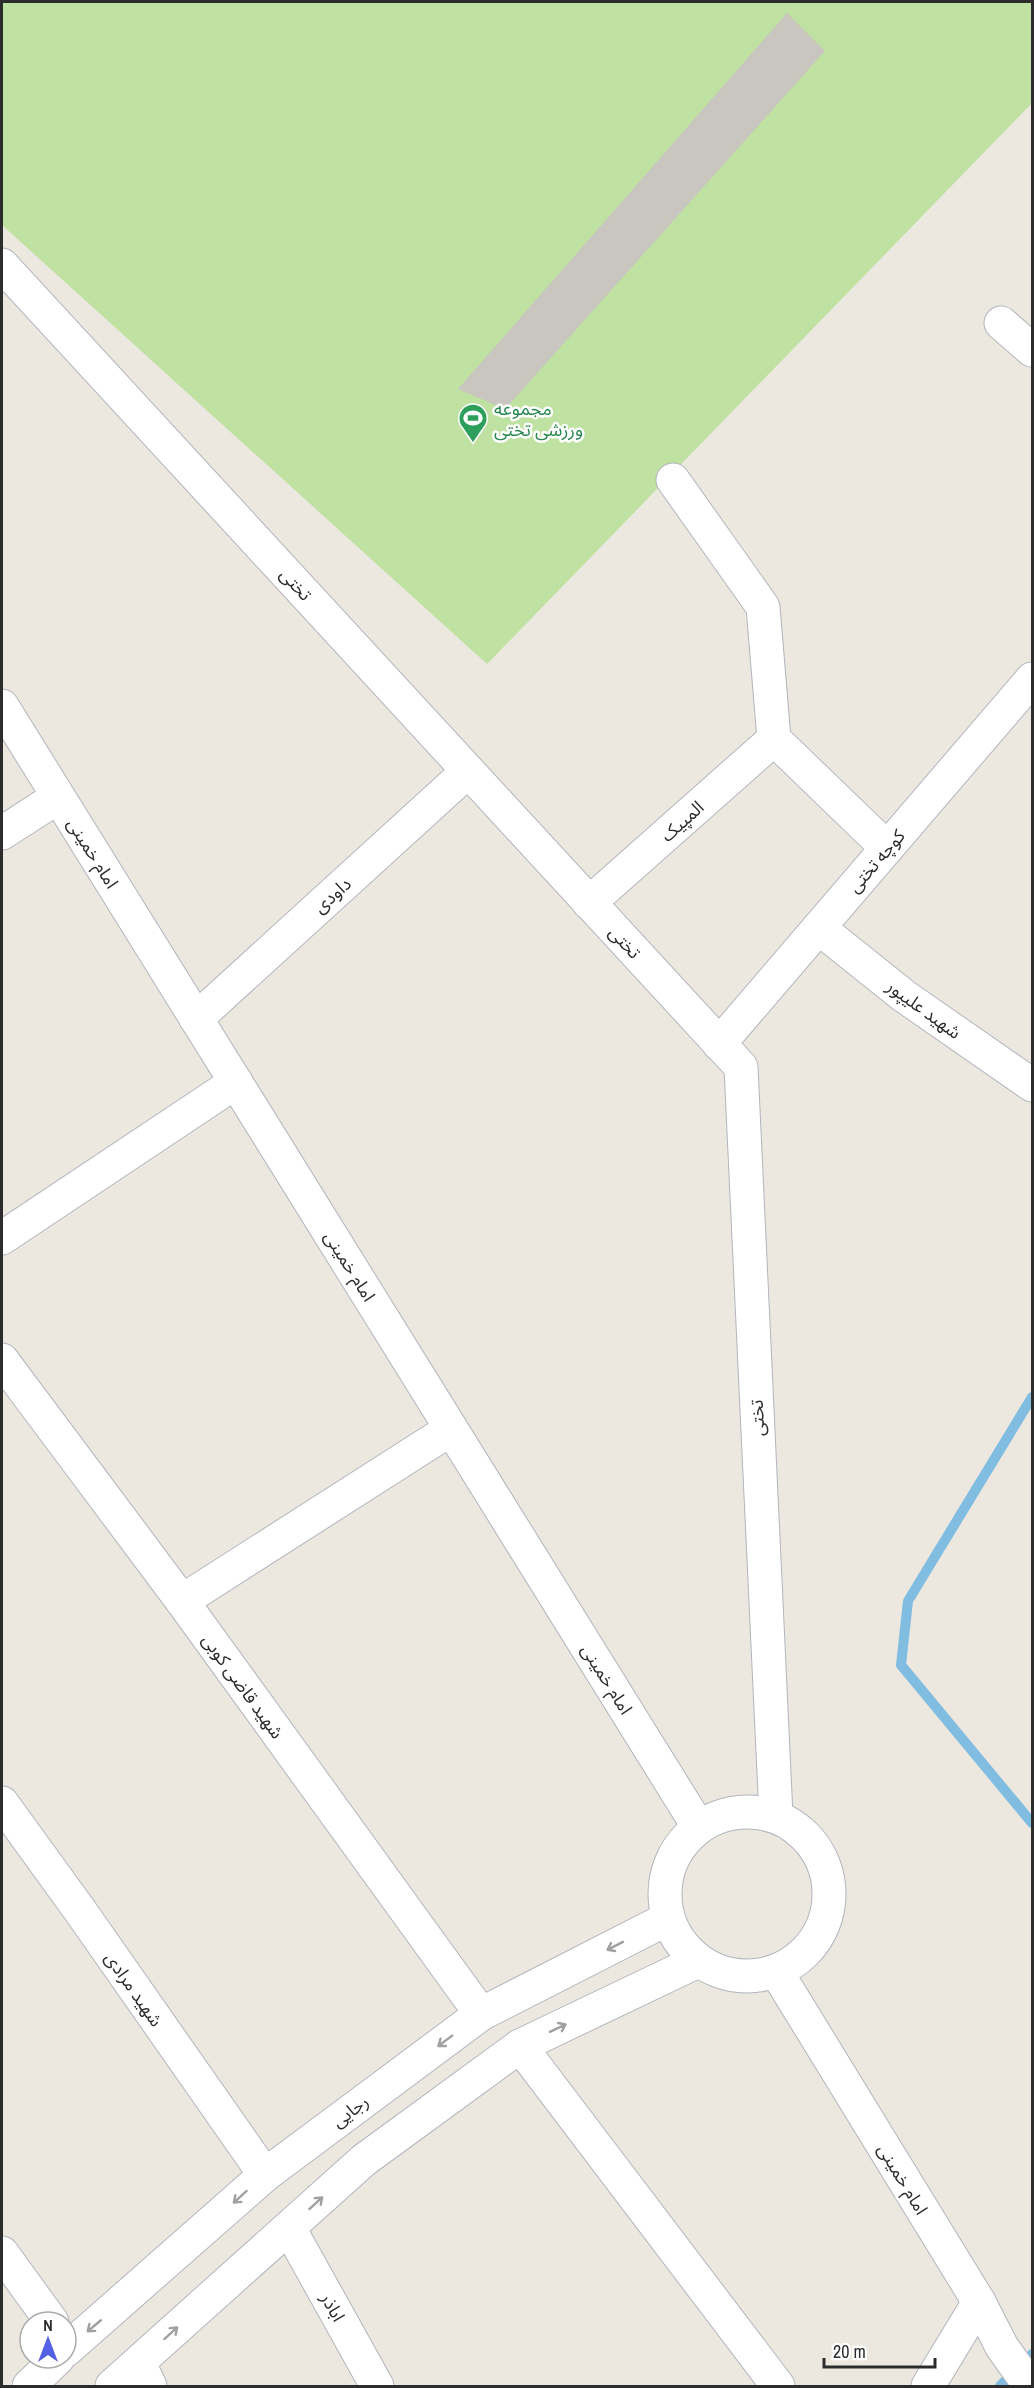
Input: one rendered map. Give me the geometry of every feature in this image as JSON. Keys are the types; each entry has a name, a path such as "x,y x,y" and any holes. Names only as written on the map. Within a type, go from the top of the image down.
{"street":[{"name":"تختی","path":"2,265 741,1067 776,1816"},
{"path":"1001,323 1032,350"},
{"path":"673,480 763,607 774,739 887,848"},
{"name":"کوچه تختی","path":"719,1044 1032,679"},
{"name":"امام خمینی","path":"2,706 698,1826"},
{"name":"المپیک","path":"589,903 774,739"},
{"name":"داودی","path":"196,1019 468,771"},
{"path":"2,833 58,797"},
{"name":"شهید علیپور","path":"819,928 904,996 1032,1085"},
{"path":"2,1238 236,1082"},
{"name":"شهید قاضی کوبی","path":"2,1360 182,1601 481,2014"},
{"path":"182,1601 451,1429"},
{"name":"شهید مرادی","path":"2,1803 265,2175"},
{"path":"748,1810 776,1816 801,1831 819,1852 829,1879 829,1908 819,1935 801,1957 776,1971 748,1977 722,1973 698,1961 679,1943 667,1919 663,1894 668,1868 680,1844 698,1826 722,1814 748,1810"},
{"name":"رجایی","path":"78,2331 265,2175 481,2014 667,1919"},
{"path":"112,2386 144,2375 289,2228 364,2160 520,2046 698,1961"},
{"name":"امام خمینی","path":"776,1971 979,2302 1002,2347 1030,2386"},
{"path":"520,2046 778,2386"},
{"name":"اباذر","path":"289,2228 377,2386"},
{"path":"2,2253 40,2310"},
{"path":"928,2386 979,2302"},
{"name":"رجایی","path":"29,2386 42,2370"}],"green space":[{"name":"مجموعه ورزشی تختی","path":"2,2 1032,2 1032,103 487,664 2,225"}],"building":[{"path":"787,13 825,51 505,409 458,389"}],"waterway":[{"path":"1032,1397 908,1601 901,1665 1032,1823"},
{"path":"1000,2386 1032,2354"}],"place":[{"name":"مجموعه ورزشی تختی","path":"473,444"}]}
